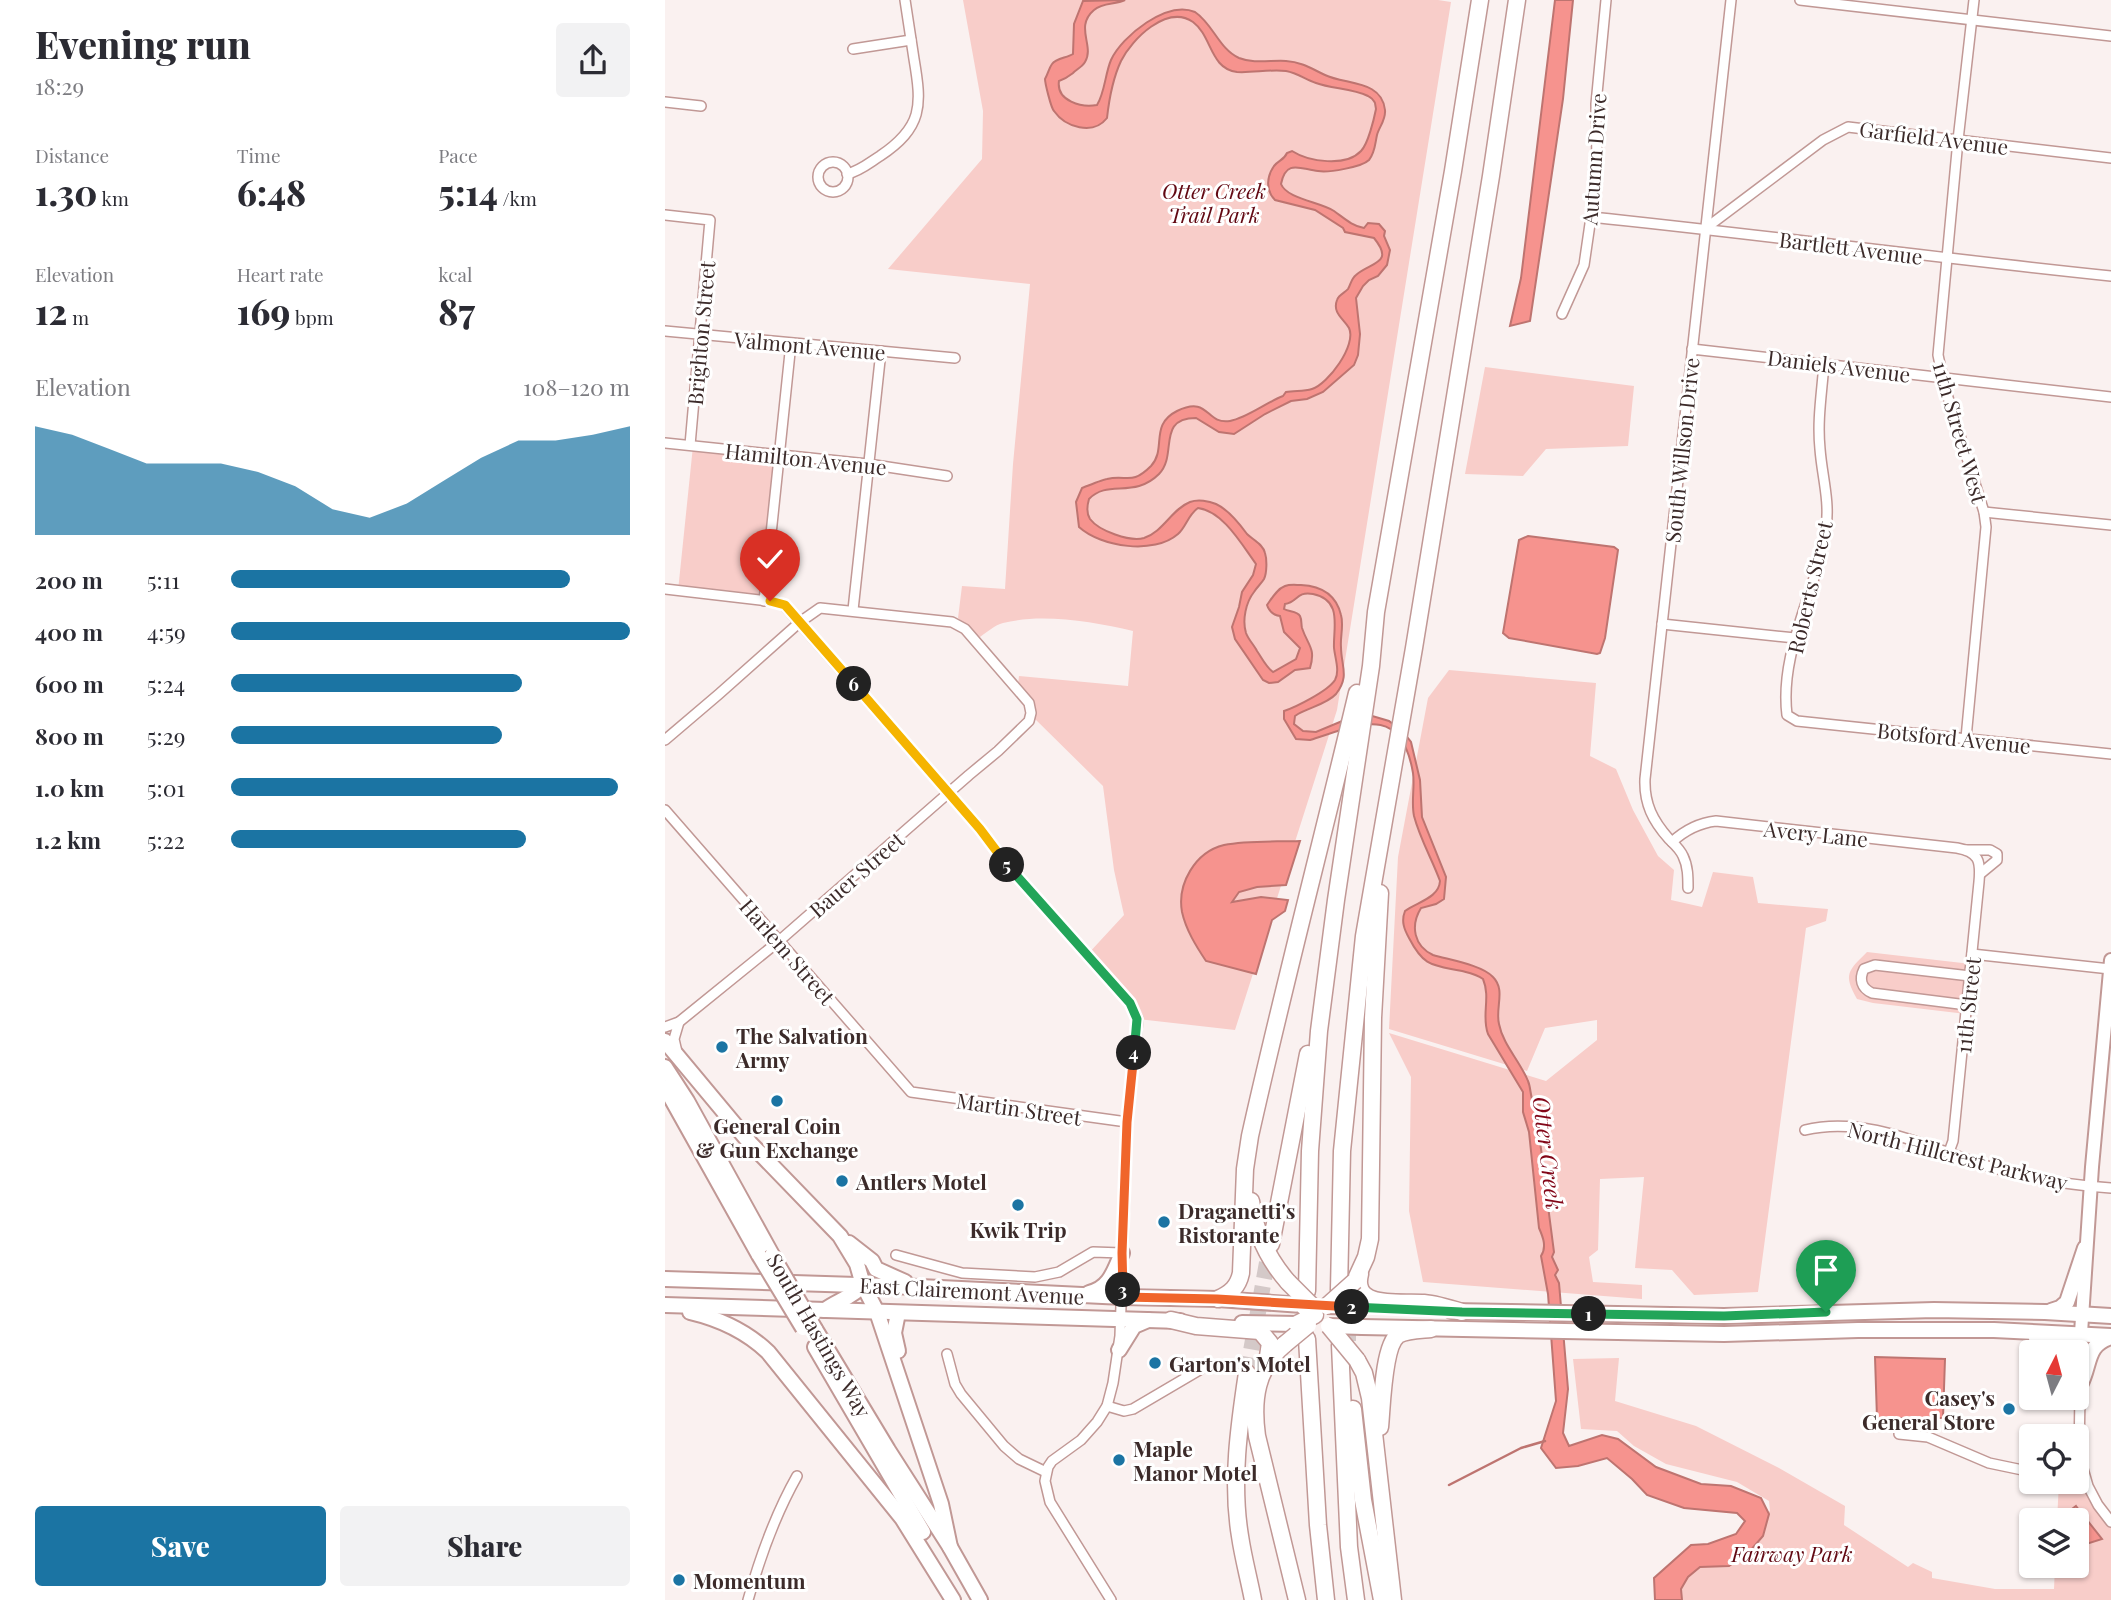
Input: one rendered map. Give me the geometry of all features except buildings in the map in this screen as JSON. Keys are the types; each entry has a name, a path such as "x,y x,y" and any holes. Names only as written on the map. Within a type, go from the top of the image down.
{"highway":[{"path":"1326,1600 1318,1525 1323,1308 1310,1151 1325,980 1349,761 1368,664 1480,0"},
{"path":"1323,1308 1340,1199 1346,1097 1364,936 1491,176 1517,0"},
{"path":"1217,1299 1235,1288 1241,1273 1245,1169 1255,1115 1297,930 1324,835 1349,761"},
{"path":"1323,1308 1368,1251 1370,1239 1374,994 1389,793"},
{"path":"1271,1244 1325,980"},
{"path":"1255,1115 1250,1172 1252,1213 1259,1237 1268,1256 1287,1282 1323,1308 1348,1353 1361,1367 1367,1382 1393,1600"},
{"path":"1267,1363 1323,1308 1358,1283 1361,1291 1373,1300 1423,1303 1462,1312"},
{"path":"1171,1320 1196,1326 1261,1331 1270,1343 1271,1348 1255,1404 1256,1426 1297,1600"},
{"path":"1378,1461 1383,1394 1391,1344 1395,1337 1403,1333 1431,1329"},
{"path":"1348,1353 1349,1547 1356,1600"},
{"path":"1348,1353 1361,1491 1381,1600"},
{"path":"1247,1373 1236,1477 1239,1534 1253,1600"}],"main road":[{"path":"665,1041 750,1143 840,1236 872,1261 876,1269 920,1287"},
{"name":"South Hastings Way","path":"665,1067 692,1110 766,1255"},
{"name":"South Hastings Way","path":"665,1087 809,1328 962,1600"},
{"path":"840,1236 857,1264 863,1285 877,1312 941,1504 950,1547"},
{"path":"2045,1312 2060,1308 2067,1302 2085,1248"},
{"path":"1080,1295 1105,1286 1122,1253"},
{"name":"East Clairemont Avenue","path":"665,1279 1217,1299 1323,1308 1362,1327 1724,1334 1858,1330"},
{"path":"825,1310 863,1285"},
{"name":"East Clairemont Avenue","path":"665,1306 1148,1320 1362,1307 1462,1312 1685,1316 1934,1310 2111,1316"},
{"path":"665,1306 720,1321 748,1335 768,1352 902,1518 953,1600"},
{"path":"898,1312 894,1333 912,1413"},
{"path":"1858,1330 1894,1323 2005,1320 2064,1322 2079,1319 2082,1314"},
{"path":"1119,1350 1134,1326 1148,1320"},
{"path":"2081,1333 2088,1325 2111,1324"},
{"name":"South Hastings Way","path":"809,1328 950,1547 980,1600"},
{"path":"1858,1330 1994,1329 2111,1336"},
{"path":"1881,1330 1912,1334 2047,1340"},
{"path":"2089,1359 2094,1347 2111,1336"}],"street":[{"path":"847,174 857,171 898,144 909,131 918,110 919,93 905,0"},
{"name":"Autumn Drive","path":"1562,314 1584,265 1591,217 1597,164 1596,104 1607,0"},
{"name":"South Willson Drive","path":"1688,888 1686,865 1679,850 1656,825 1645,789 1731,0"},
{"path":"1800,0 2111,36"},
{"name":"11th Street West","path":"1966,738 1986,544 1984,512 1942,377 1938,355 1974,0"},
{"path":"853,49 911,40"},
{"path":"665,102 701,106"},
{"name":"Garfield Avenue","path":"1706,228 1823,140 1848,127 2111,158"},
{"name":"Brighton Street","path":"665,215 711,220 689,445"},
{"name":"Bartlett Avenue","path":"1591,217 2111,276"},
{"name":"Valmont Avenue","path":"665,331 955,358"},
{"path":"764,601 791,343"},
{"name":"Daniels Avenue","path":"1692,349 2111,397"},
{"path":"665,740 800,622 820,608 853,610 881,351"},
{"name":"Roberts Street","path":"1797,721 1787,715 1785,697 1795,638 1816,571 1826,526 1826,492 1818,424 1824,363"},
{"name":"Hamilton Avenue","path":"665,443 867,464 947,476"},
{"path":"1984,512 2111,525"},
{"path":"665,589 785,605 980,829 1009,867 1130,1003 1137,1019 1127,1122 1123,1297 1119,1350 1107,1406 1090,1431 1055,1458 1047,1472 1045,1486 1050,1502 1111,1600"},
{"name":"Bauer Street","path":"665,1027 679,1022 779,941 1029,721 1029,703 965,629 952,622 853,610"},
{"path":"1662,624 1795,638"},
{"name":"Botsford Avenue","path":"1797,721 2111,754"},
{"name":"Harlem Street","path":"665,810 911,1092"},
{"name":"Avery Lane","path":"1672,842 1687,830 1716,821 1966,850 1990,850 1997,854 1997,860 1980,874"},
{"name":"Avery Lane","path":"1966,850 1977,858"},
{"name":"11th Street","path":"1949,1152 1968,1005 1980,874 1977,858"},
{"path":"1972,954 2110,969"},
{"path":"2081,1340 2085,1248 2111,960"},
{"path":"1968,1005 1872,993 1863,987 1861,981 1864,969 1875,965 1970,976"},
{"path":"679,1022 674,1039 679,1057"},
{"name":"Martin Street","path":"911,1092 1127,1122"},
{"name":"North Hillcrest Parkway","path":"1805,1130 1824,1125 1862,1128 1898,1136 2025,1176 2111,1188"},
{"path":"896,1255 962,1273 1035,1278 1059,1272 1093,1252 1122,1253"},
{"path":"947,1354 954,1384 1004,1446 1019,1459 1047,1472"},
{"path":"1107,1406 1124,1411 1133,1409 1202,1369"},
{"path":"1899,1434 1928,1437 1989,1463 2019,1469"},
{"path":"748,1600 767,1541 797,1476"},
{"path":"2089,1488 2111,1522"}],"green space":[{"name":"Otter Creek Trail Park","path":"963,0 1451,2 1337,710 1235,1030 1138,1019 1087,955 1124,915 1114,870 1103,786 1033,717 1018,685 1019,676 1128,686 1133,631 1085,622 1035,619 1000,624 980,637 958,618 962,586 1005,589 1013,464 1030,284 888,269 982,159 983,111"},
{"path":"1485,367 1634,386 1628,446 1546,449 1523,476 1465,474"},
{"path":"693,446 779,455 764,601 678,591"},
{"path":"1449,670 1596,683 1590,756 1616,769 1633,810 1658,856 1674,870 1671,900 1702,907 1713,872 1753,877 1758,903 1828,909 1826,921 1806,928 1758,1292 1694,1295 1672,1270 1635,1268 1644,1177 1600,1179 1598,1250 1589,1257 1593,1282 1642,1285 1642,1299 1423,1282 1409,1211 1411,1077 1389,1033 1546,1081 1597,1040 1597,1020 1545,1028 1527,1071 1389,1029 1398,857 1428,698"},
{"path":"1867,952 1971,964 1966,1014 1857,999 1850,984 1850,973"},
{"name":"Fairway Park","path":"1619,1358 1615,1401 1696,1426 1779,1468 1845,1506 1844,1525 1908,1567 1913,1563 1932,1572 1932,1578 1995,1589 2054,1589 2054,1578 2089,1578 2089,1508 2058,1508 2058,1494 2087,1494 2091,1504 2111,1524 2111,1600 1666,1600 1668,1583 1720,1552 1770,1511 1769,1501 1737,1482 1666,1464 1634,1446 1617,1431 1581,1429 1573,1359"}],"shaded area":[{"path":"1125,0 1101,6 1088,16 1085,30 1088,50 1085,62 1059,81 1062,94 1071,102 1097,105 1111,60 1125,41 1147,22 1172,11 1184,10 1195,12 1201,17 1226,49 1239,58 1297,63 1333,78 1370,88 1382,100 1384,117 1369,160 1352,167 1329,171 1290,168 1283,176 1281,184 1290,193 1328,208 1356,225 1364,228 1368,223 1379,224 1385,231 1384,236 1390,250 1387,265 1378,276 1363,286 1356,298 1360,334 1354,365 1323,392 1307,399 1291,401 1234,434 1219,432 1196,418 1176,424 1164,466 1159,474 1140,486 1096,493 1089,499 1088,514 1094,523 1107,531 1138,539 1151,535 1184,505 1193,501 1213,503 1229,513 1265,553 1265,576 1249,601 1244,623 1248,637 1273,672 1296,659 1300,648 1284,632 1280,616 1273,614 1267,605 1280,589 1293,585 1321,589 1327,592 1339,608 1342,619 1343,682 1332,697 1295,716 1294,724 1303,731 1316,732 1347,719 1369,715 1389,721 1411,742 1420,780 1422,817 1446,877 1444,899 1421,908 1415,928 1418,941 1433,955 1481,969 1497,982 1500,993 1498,1018 1501,1032 1528,1081 1533,1102 1540,1105 1536,1114 1545,1171 1554,1252 1552,1257 1558,1270 1555,1275 1559,1283 1568,1389 1563,1433 1569,1446 1602,1435 1618,1439 1656,1467 1701,1484 1731,1486 1761,1498 1769,1514 1763,1536 1750,1551 1729,1566 1700,1567 1688,1577 1681,1589 1682,1600 1655,1600 1654,1578 1691,1545 1708,1544 1736,1534 1745,1521 1737,1513 1684,1508 1647,1495 1607,1458 1578,1466 1556,1468 1541,1448 1556,1401 1548,1294 1541,1256 1544,1242 1539,1228 1529,1132 1523,1112 1523,1092 1488,1034 1483,979 1424,960 1404,928 1405,911 1432,896 1440,881 1414,816 1413,773 1407,751 1399,736 1388,727 1361,725 1310,740 1296,739 1284,719 1284,711 1319,694 1335,680 1337,669 1333,608 1322,597 1313,594 1300,595 1285,604 1284,609 1300,616 1312,651 1312,661 1310,668 1295,670 1278,682 1269,683 1263,680 1235,639 1232,627 1242,592 1253,575 1256,564 1231,530 1216,515 1198,508 1178,534 1155,545 1114,544 1079,527 1076,502 1082,488 1105,479 1134,478 1144,472 1156,459 1163,423 1177,411 1196,406 1216,419 1230,421 1283,396 1286,392 1312,389 1326,380 1349,344 1349,328 1337,312 1337,300 1348,289 1354,277 1379,261 1382,253 1374,238 1345,232 1315,210 1275,200 1268,183 1274,166 1292,151 1317,160 1337,161 1361,151 1376,109 1373,99 1362,93 1322,85 1286,71 1228,70 1216,59 1204,35 1193,22 1172,17 1151,26 1126,52 1118,68 1107,118 1101,124 1079,127 1059,117 1051,105 1045,79 1054,62 1073,54 1074,24 1083,1"},
{"path":"1555,0 1573,0 1563,99 1530,321 1510,326 1521,278"},
{"path":"1528,536 1614,547 1618,550 1605,638 1600,653 1509,638 1503,633 1519,540"},
{"path":"1300,841 1286,885 1257,887 1239,892 1232,902 1261,897 1288,900 1285,911 1272,920 1256,974 1206,961 1189,931 1181,901 1185,880 1197,862 1205,854 1224,845"},
{"path":"1875,1357 1945,1359 1943,1418 1877,1418"},
{"path":"2089,1522 2102,1539 2089,1543"}],"waterway":[{"path":"1449,1485 1521,1448 1545,1441"}],"tunnel":[{"path":"1247,1373 1270,1246"},
{"path":"1348,1280 1348,1341"}],"place":[{"name":"The Salvation Army","path":"722,1047"},
{"name":"General Coin & Gun Exchange","path":"777,1101"},
{"name":"Antlers Motel","path":"842,1181"},
{"name":"Kwik Trip","path":"1018,1205"},
{"name":"Draganetti's Ristorante","path":"1164,1222"},
{"name":"Garton's Motel","path":"1155,1363"},
{"name":"Casey's General Store","path":"2009,1409"},
{"name":"Maple Manor Motel","path":"1119,1460"},
{"name":"Momentum","path":"679,1580"}],"route":[{"path":"770,601 785,605 980,829 1009,867 1130,1003 1137,1019 1127,1122 1123,1297 1217,1299 1462,1312 1646,1316 1826,1312"}],"water label":[{"name":"Otter Creek","path":"1549,1153"}]}
